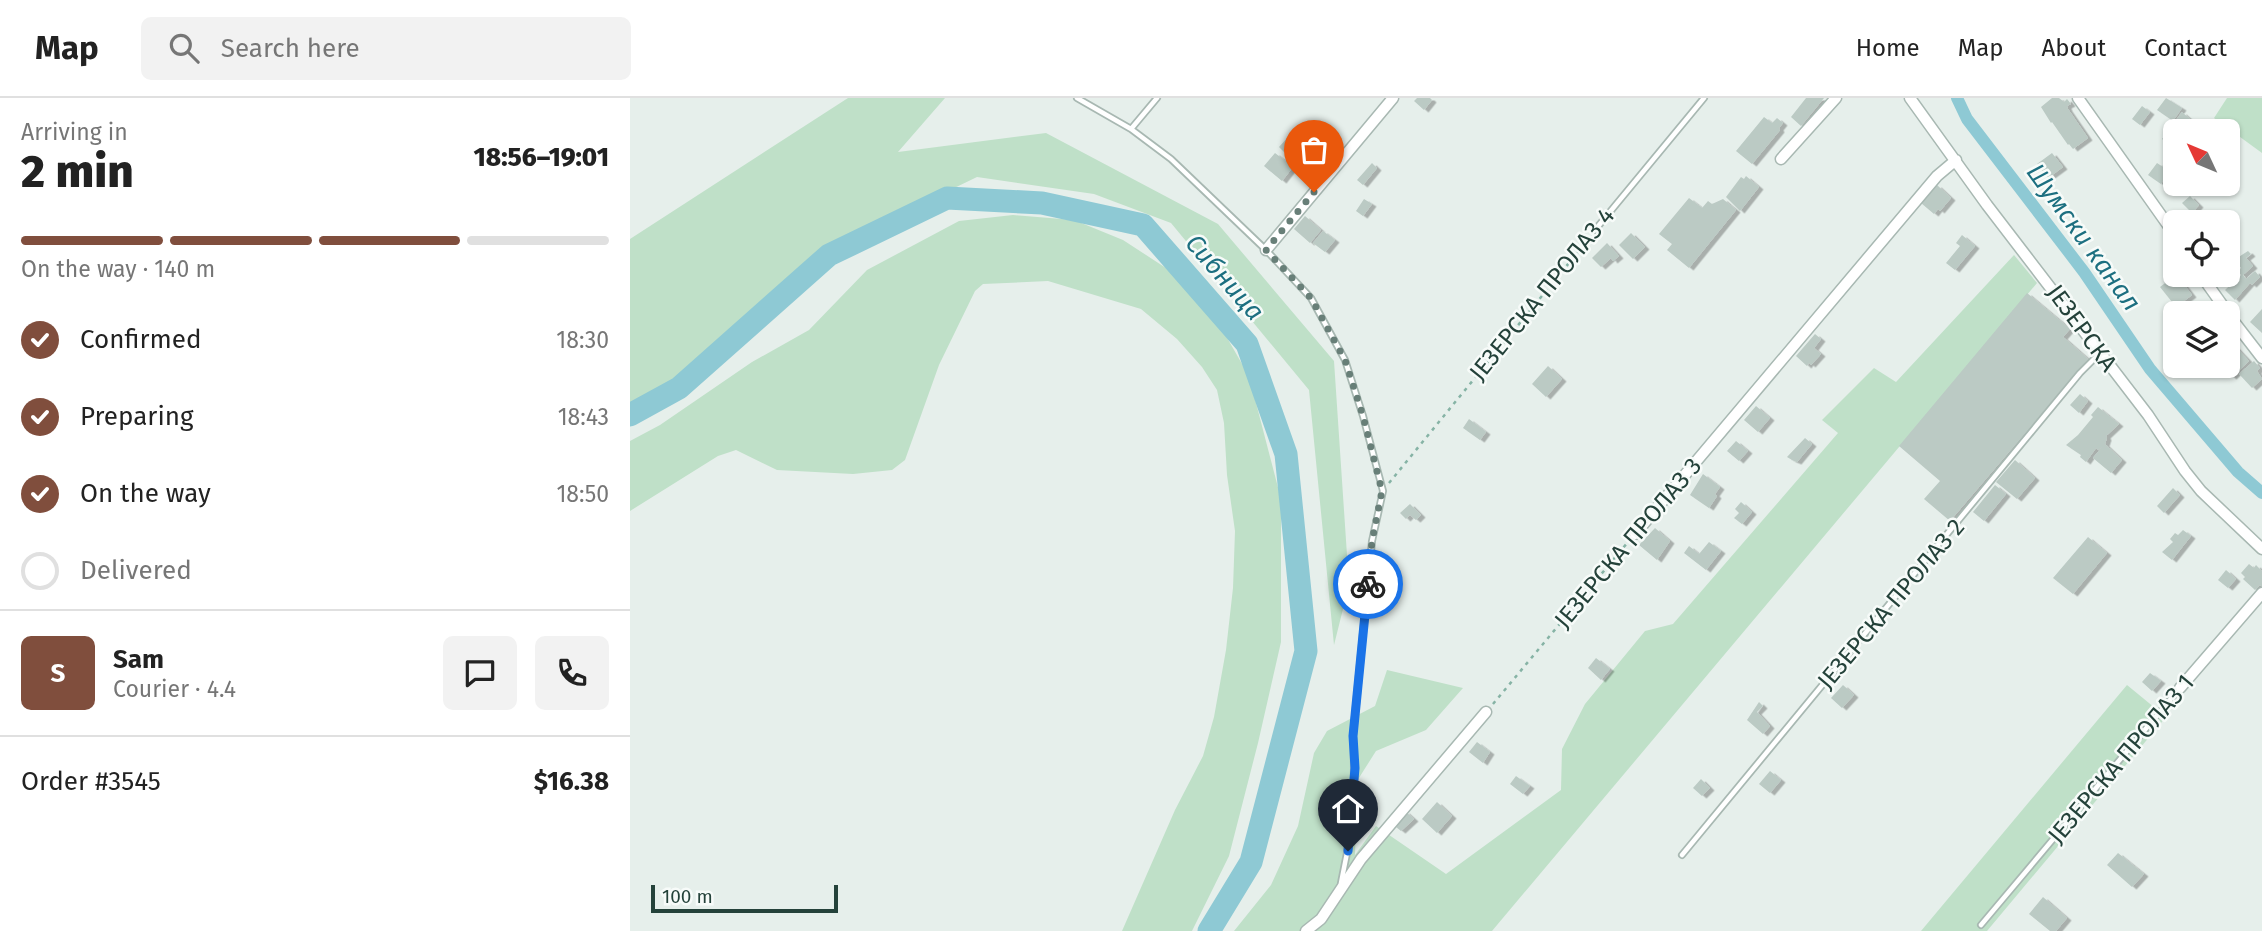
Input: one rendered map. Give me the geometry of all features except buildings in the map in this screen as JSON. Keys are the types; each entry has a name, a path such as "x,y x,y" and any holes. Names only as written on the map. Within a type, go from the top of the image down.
{"street":[{"path":"1266,250 1393,98"},
{"path":"1781,159 1836,98"},
{"name":"ЈЕЗЕРСКА","path":"1910,98 2148,415 2185,471 2201,491 2262,549"},
{"path":"2078,98 2163,218"},
{"name":"ЈЕЗЕРСКА ПРОЛАЗ 3","path":"1635,534 1937,176 1956,160"},
{"path":"2240,329 2262,358"},
{"name":"ЈЕЗЕРСКА ПРОЛАЗ 1","path":"2180,688 2262,593"},
{"path":"1306,931 1321,919 1361,859 1486,712"}],"lane":[{"path":"1077,98 1131,129 1171,159 1266,250 1311,298 1345,360 1363,416 1382,491 1372,541 1353,736 1355,768 1348,851 1340,887"},
{"path":"1131,129 1157,98"},
{"name":"ЈЕЗЕРСКА ПРОЛАЗ 4","path":"1595,230 1704,98"},
{"name":"ЈЕЗЕРСКА ПРОЛАЗ 2","path":"1682,855 2099,353"},
{"name":"ЈЕЗЕРСКА ПРОЛАЗ 1","path":"1981,925 2180,688"}],"path":[{"name":"ЈЕЗЕРСКА ПРОЛАЗ 4","path":"1382,491 1595,230"},
{"name":"ЈЕЗЕРСКА ПРОЛАЗ 3","path":"1486,712 1635,534"}],"green space":[{"path":"848,98 945,98 898,152 1046,133 1218,224 1334,361 1349,585 1334,645 1309,390 1171,223 1094,194 977,177 849,239 795,296 630,409 630,239"},
{"path":"2227,98 2262,98 2262,153 2240,137 2240,119 2214,118"},
{"path":"1013,215 1074,220 1123,240 1166,268 1194,297 1226,336 1249,376 1281,499 1281,642 1229,856 1192,931 1122,931 1175,810 1203,756 1214,717 1226,650 1233,588 1235,531 1227,475 1224,423 1217,390 1202,367 1177,339 1141,309 1048,281 983,284 975,291 939,365 905,460 892,470 853,474 777,470 736,450 718,456 630,511 630,441 660,425 752,362 809,330 867,270 959,221"},
{"path":"2014,255 2037,283 1492,931 1234,931 1271,885 1298,826 1314,753 1327,731 1375,706 1387,670 1463,688 1426,730 1376,751 1357,781 1355,855 1376,826 1446,874 1561,790 1562,749 1585,704 1645,631 1673,624 1838,433 1822,420 1874,368 1896,382"},
{"path":"2127,685 2166,717 1987,931 1921,931"}],"waterway":[{"name":"Шумски канал","path":"1957,98 1967,119 2084,272 2150,369 2238,472 2262,493"},
{"name":"Сибница","path":"630,415 679,388 829,255 947,198 1042,203 1143,225 1247,344 1286,454 1306,651 1251,862 1209,931"}],"way so far":[{"path":"1314,192 1266,250 1311,298 1345,360 1363,416 1382,491 1372,541 1368,584"}],"route":[{"path":"1348,851 1355,768 1353,736 1368,584"}]}
